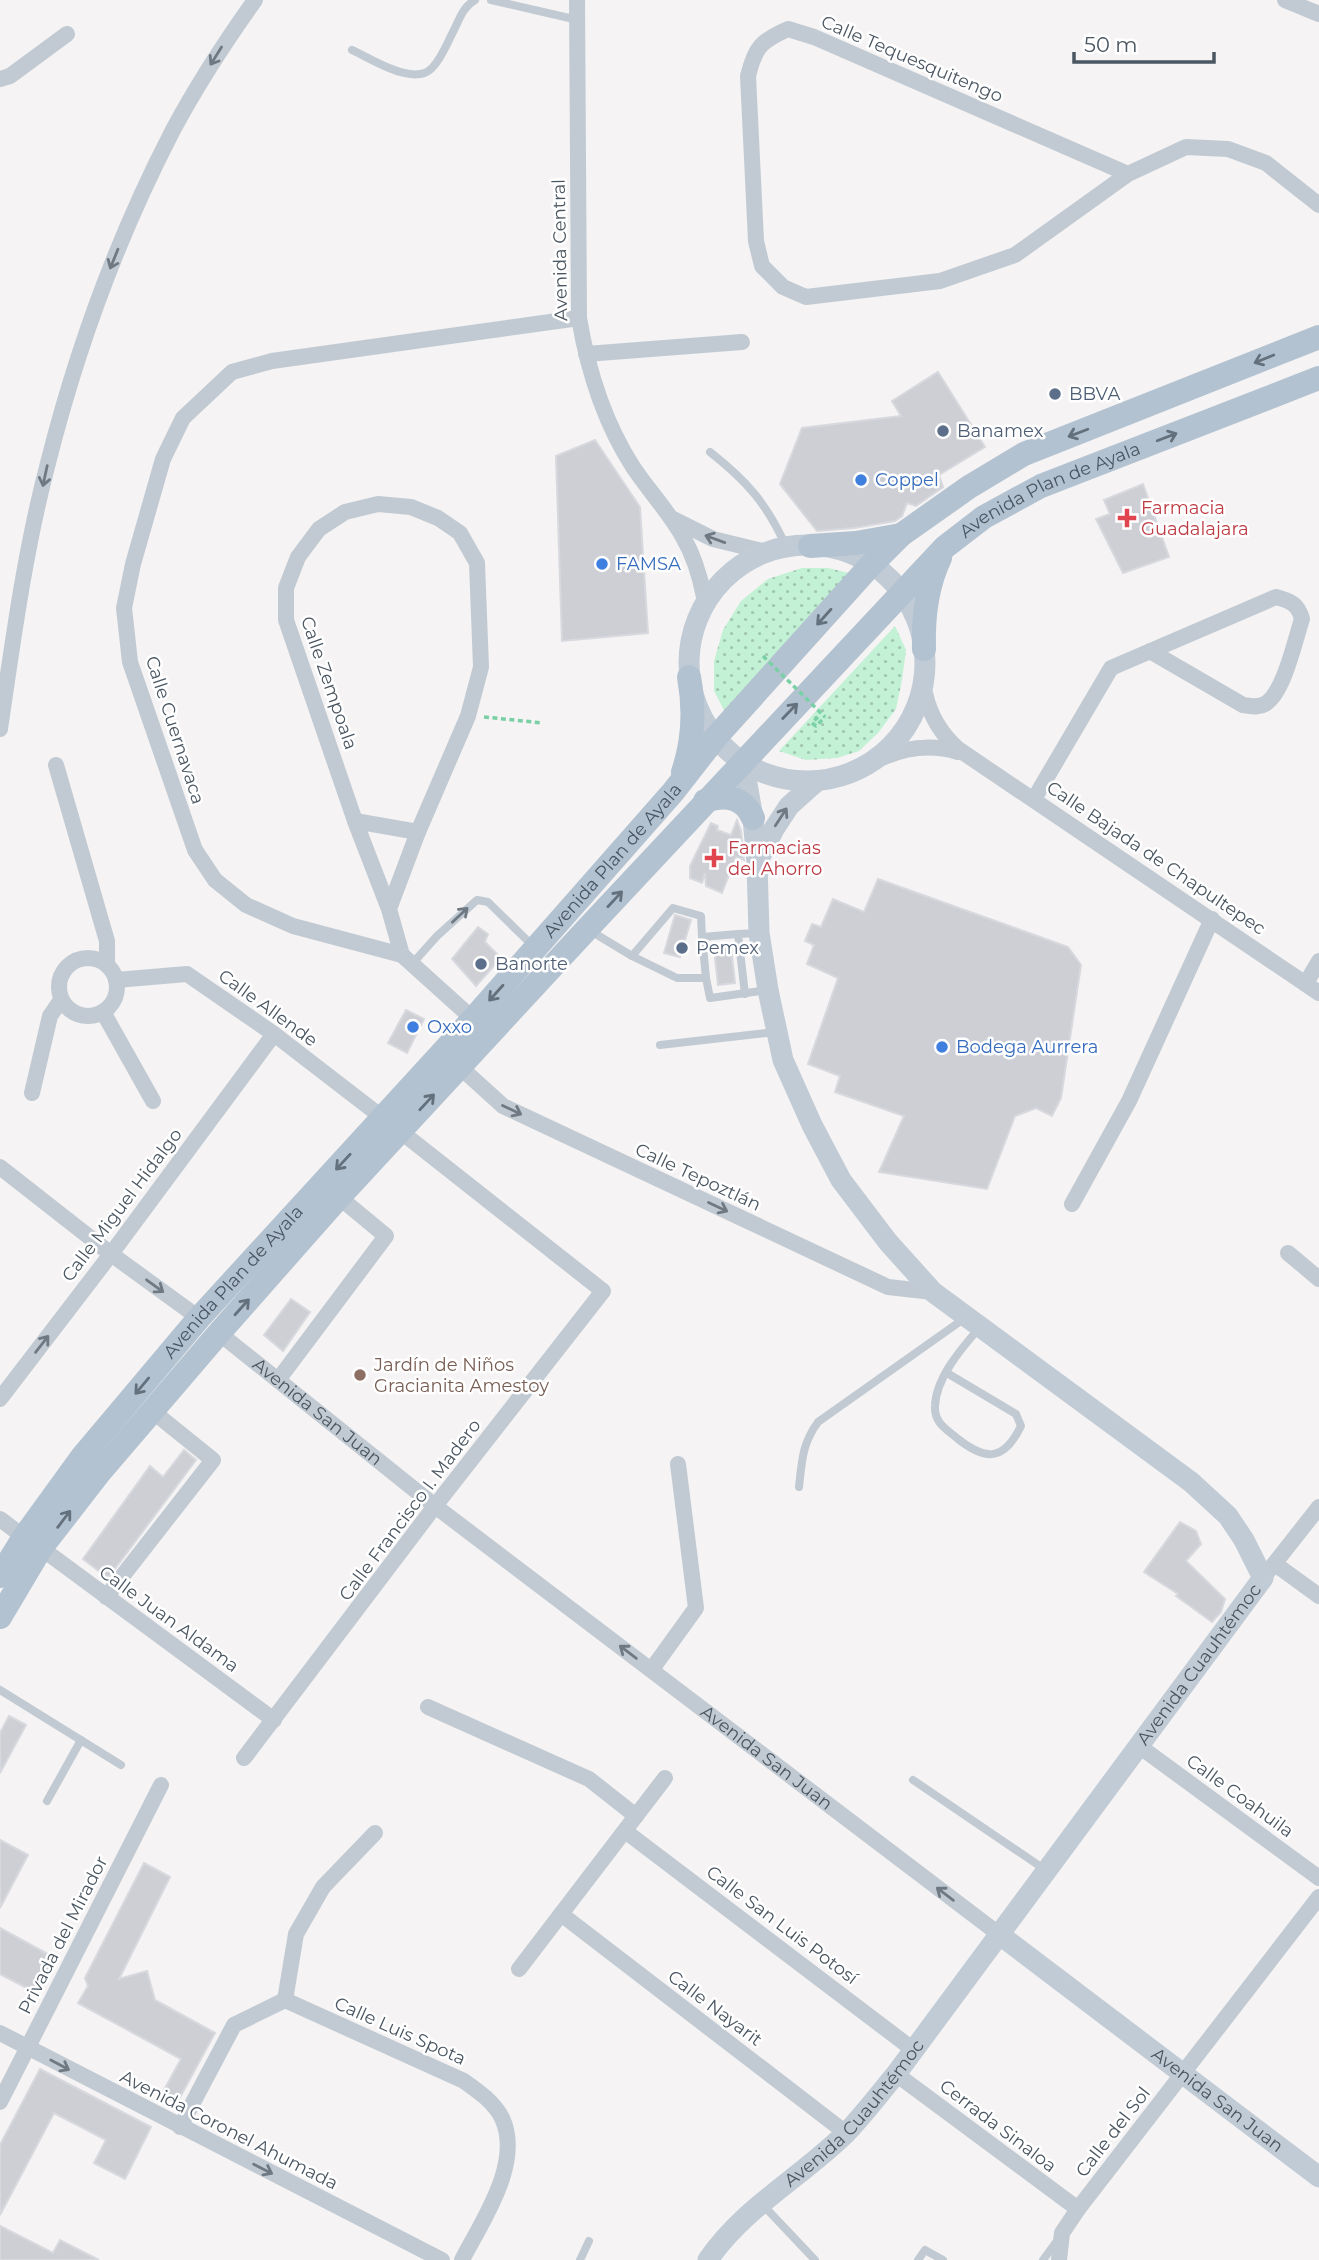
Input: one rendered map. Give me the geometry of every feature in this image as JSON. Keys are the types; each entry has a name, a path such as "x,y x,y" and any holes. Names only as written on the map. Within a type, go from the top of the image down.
{"main road":[{"name":"Avenida Plan de Ayala","path":"0,1617 33,1542 82,1457 339,1197 473,1019 673,792 716,737 901,535 969,487 1024,454 1319,337"},
{"name":"Avenida Plan de Ayala","path":"0,1576 100,1472 151,1410 209,1326 391,1125 460,1068 945,547 984,517 1041,486 1319,378"},
{"path":"673,792 685,767 692,740 693,698 686,649 692,622 704,597 730,570 762,551 856,543 901,535"},
{"path":"689,677 698,709 716,737 743,761 777,776 817,781 852,776 882,758 900,739 916,718 925,693 928,671 915,621 900,593 870,566 842,552 798,546"},
{"path":"924,649 927,596 945,547"},
{"name":"Avenida Cuauhtémoc","path":"708,2260 714,2250 761,2203 846,2133 915,2051 1269,1571 1228,1516 1191,1482 933,1292 888,1242 841,1180 812,1125 783,1060 759,933 753,818 743,761"},
{"name":"Avenida Cuauhtémoc","path":"757,863 789,806 817,781"},
{"path":"705,802 723,797 733,798 743,803 753,818"},
{"name":"Avenida San Juan","path":"1000,1935 1319,2177"}],"street":[{"path":"0,729 25,573 47,464 97,300 132,215 173,130 216,55 255,0"},
{"name":"Avenida Central","path":"577,0 579,318 586,354 606,417 633,467 671,518 692,555 704,597"},
{"path":"1285,0 1303,4 1319,14"},
{"name":"Calle Tequesquitengo","path":"1128,174 814,37 788,29 768,38 753,54 748,76 756,241 762,266 783,287 806,296 940,281 1015,255 1128,174 1186,147 1228,149 1266,163 1319,205"},
{"path":"0,79 10,76 67,34"},
{"name":"Calle Cuernavaca","path":"473,1019 407,959 293,926 246,905 215,880 195,850 130,662 124,608 133,564 163,459 183,418 232,372 272,361 579,318"},
{"path":"586,354 742,342"},
{"name":"Calle Zempoala","path":"389,909 418,832 468,716 481,667 477,563 460,533 438,518 411,507 378,503 345,512 319,529 298,557 286,588 286,620 355,821 407,959"},
{"name":"Avenida Central","path":"671,518 713,539 762,551"},
{"path":"1034,799 1111,668 1150,651 1276,597 1290,601 1299,609 1302,619 1277,691 1267,703 1257,707 1243,705 1150,651"},
{"name":"Calle Bajada de Chapultepec","path":"925,693 927,705 946,739 1313,988"},
{"name":"Calle Bajada de Chapultepec","path":"882,758 895,752 924,747 955,751 970,757"},
{"path":"56,765 107,941 107,965 116,980 112,1004 103,1013 91,1017 79,1016 68,1010 58,989 66,968 75,961 86,958 107,965"},
{"path":"355,821 418,832"},
{"path":"1072,1204 1129,1101 1212,919"},
{"path":"1313,988 1319,961"},
{"name":"Calle Allende","path":"116,980 187,974 274,1034 603,1291"},
{"path":"32,1093 50,1016 61,1000"},
{"path":"103,1013 153,1101"},
{"name":"Calle Miguel Hidalgo","path":"0,1399 274,1034"},
{"name":"Calle Tepoztlán","path":"460,1068 503,1106 515,1112 888,1287 933,1292"},
{"name":"Avenida San Juan","path":"0,1167 209,1326 435,1506 1000,1935"},
{"path":"278,1380 386,1236 339,1197"},
{"path":"1288,1253 1319,1279"},
{"name":"Calle Francisco I. Madero","path":"244,1758 435,1506 603,1291"},
{"path":"106,1597 213,1460 151,1410"},
{"path":"652,1670 696,1608 678,1464"},
{"path":"1319,1507 1269,1571 1319,1596"},
{"name":"Calle Juan Aldama","path":"0,1519 274,1720"},
{"path":"428,1707 589,1779 636,1816"},
{"name":"Calle Coahuila","path":"1139,1746 1319,1878"},
{"path":"519,1969 665,1778"},
{"name":"Privada del Mirador","path":"0,2102 161,1785"},
{"name":"Calle San Luis Potosí","path":"625,1831 915,2051"},
{"path":"180,2127 234,2025 285,2000 296,1934 323,1887 375,1833"},
{"name":"Calle del Sol","path":"1062,2233 1319,1897"},
{"name":"Calle Nayarit","path":"561,1914 846,2133"},
{"name":"Calle Luis Spota","path":"285,2000 464,2081 487,2098 502,2118 508,2145 505,2174 462,2260"},
{"name":"Avenida Coronel Ahumada","path":"0,2033 442,2260"},
{"name":"Cerrada Sinaloa","path":"896,2074 1078,2209"},
{"path":"1059,2260 1062,2233"}],"lane":[{"path":"352,50 402,73 419,76 430,71 439,61 465,7 475,0"},
{"path":"491,0 578,20"},
{"path":"710,452 737,473 798,546"},
{"path":"407,959 477,900 488,902 535,948"},
{"path":"632,956 673,908 701,916 710,999 768,990"},
{"path":"587,929 632,956 677,978 706,978"},
{"path":"702,937 759,933"},
{"path":"738,934 745,994"},
{"path":"660,1045 777,1031"},
{"path":"947,1373 1016,1414 1021,1426 1016,1436 1004,1448 993,1454 983,1455 973,1451 940,1425 936,1418 937,1391 947,1373 964,1346 973,1322"},
{"path":"799,1487 803,1452 808,1436 818,1422 973,1322"},
{"path":"0,1690 121,1765"},
{"path":"47,1801 81,1740"},
{"path":"913,1780 1047,1871"},
{"path":"761,2203 815,2260"},
{"name":"Calle del Sol","path":"1043,2260 1062,2233"},
{"path":"580,2260 589,2241"},
{"path":"918,2260 925,2250 943,2260"}],"path":[{"path":"763,656 822,716"},
{"path":"468,716 542,723"}],"green space":[{"path":"802,568 828,568 849,573 725,712 714,691 714,661 723,630 741,601 768,579"},
{"path":"895,626 906,650 902,680 896,709 878,733 859,751 837,758 806,760 779,751"}],"building":[{"name":"Coppel","path":"938,372 985,447 939,475 943,487 916,506 907,503 902,516 895,521 817,531 780,484 802,428 901,416 892,401"},
{"name":"FAMSA","path":"595,440 640,507 648,633 562,641 556,456"},
{"path":"1143,484 1169,557 1123,573 1096,519 1110,514 1104,500"},
{"path":"737,820 744,860 736,857 722,893 706,886 705,873 702,883 690,878 690,866 711,823 718,826 717,830 731,835"},
{"name":"Bodega Aurrera","path":"878,879 1068,947 1081,965 1061,1098 1052,1116 1036,1108 1015,1116 987,1189 879,1172 904,1116 835,1092 840,1076 808,1064 838,978 807,964 814,945 805,941 812,924 821,927 833,899 864,912"},
{"path":"675,915 691,920 680,957 664,953"},
{"path":"478,927 488,934 485,942 501,958 476,986 452,959"},
{"path":"731,947 735,983 718,985 714,949"},
{"path":"406,1010 424,1019 407,1053 388,1043"},
{"path":"291,1299 310,1312 283,1351 264,1335"},
{"path":"184,1450 196,1460 108,1578 83,1559 150,1466 163,1477"},
{"path":"1180,1522 1196,1531 1201,1544 1186,1561 1225,1599 1221,1612 1212,1622 1176,1596 1178,1594 1144,1572"},
{"path":"9,1716 26,1725 0,1773 0,1733"},
{"path":"0,1840 28,1855 0,1908"},
{"path":"144,1863 170,1877 119,1979 147,1971 155,2000 215,2033 178,2101 163,2092 181,2059 78,2003 88,1986 85,1978"},
{"path":"0,1928 57,1959 38,1994 0,1974"},
{"path":"40,2069 151,2127 125,2179 94,2163 106,2140 54,2113 0,2215 0,2145"},
{"path":"0,2226 53,2253 60,2240 99,2260 0,2260"}],"place":[{"name":"BBVA","path":"1055,394"},
{"name":"Banamex","path":"943,431"},
{"name":"Coppel","path":"861,480"},
{"name":"Farmacia Guadalajara","path":"1127,518"},
{"name":"FAMSA","path":"602,564"},
{"name":"Farmacias del Ahorro","path":"714,858"},
{"name":"Pemex","path":"682,948"},
{"name":"Banorte","path":"481,964"},
{"name":"Oxxo","path":"413,1027"},
{"name":"Bodega Aurrera","path":"942,1047"},
{"name":"Jardín de Niños Gracianita Amestoy","path":"360,1375"}]}
